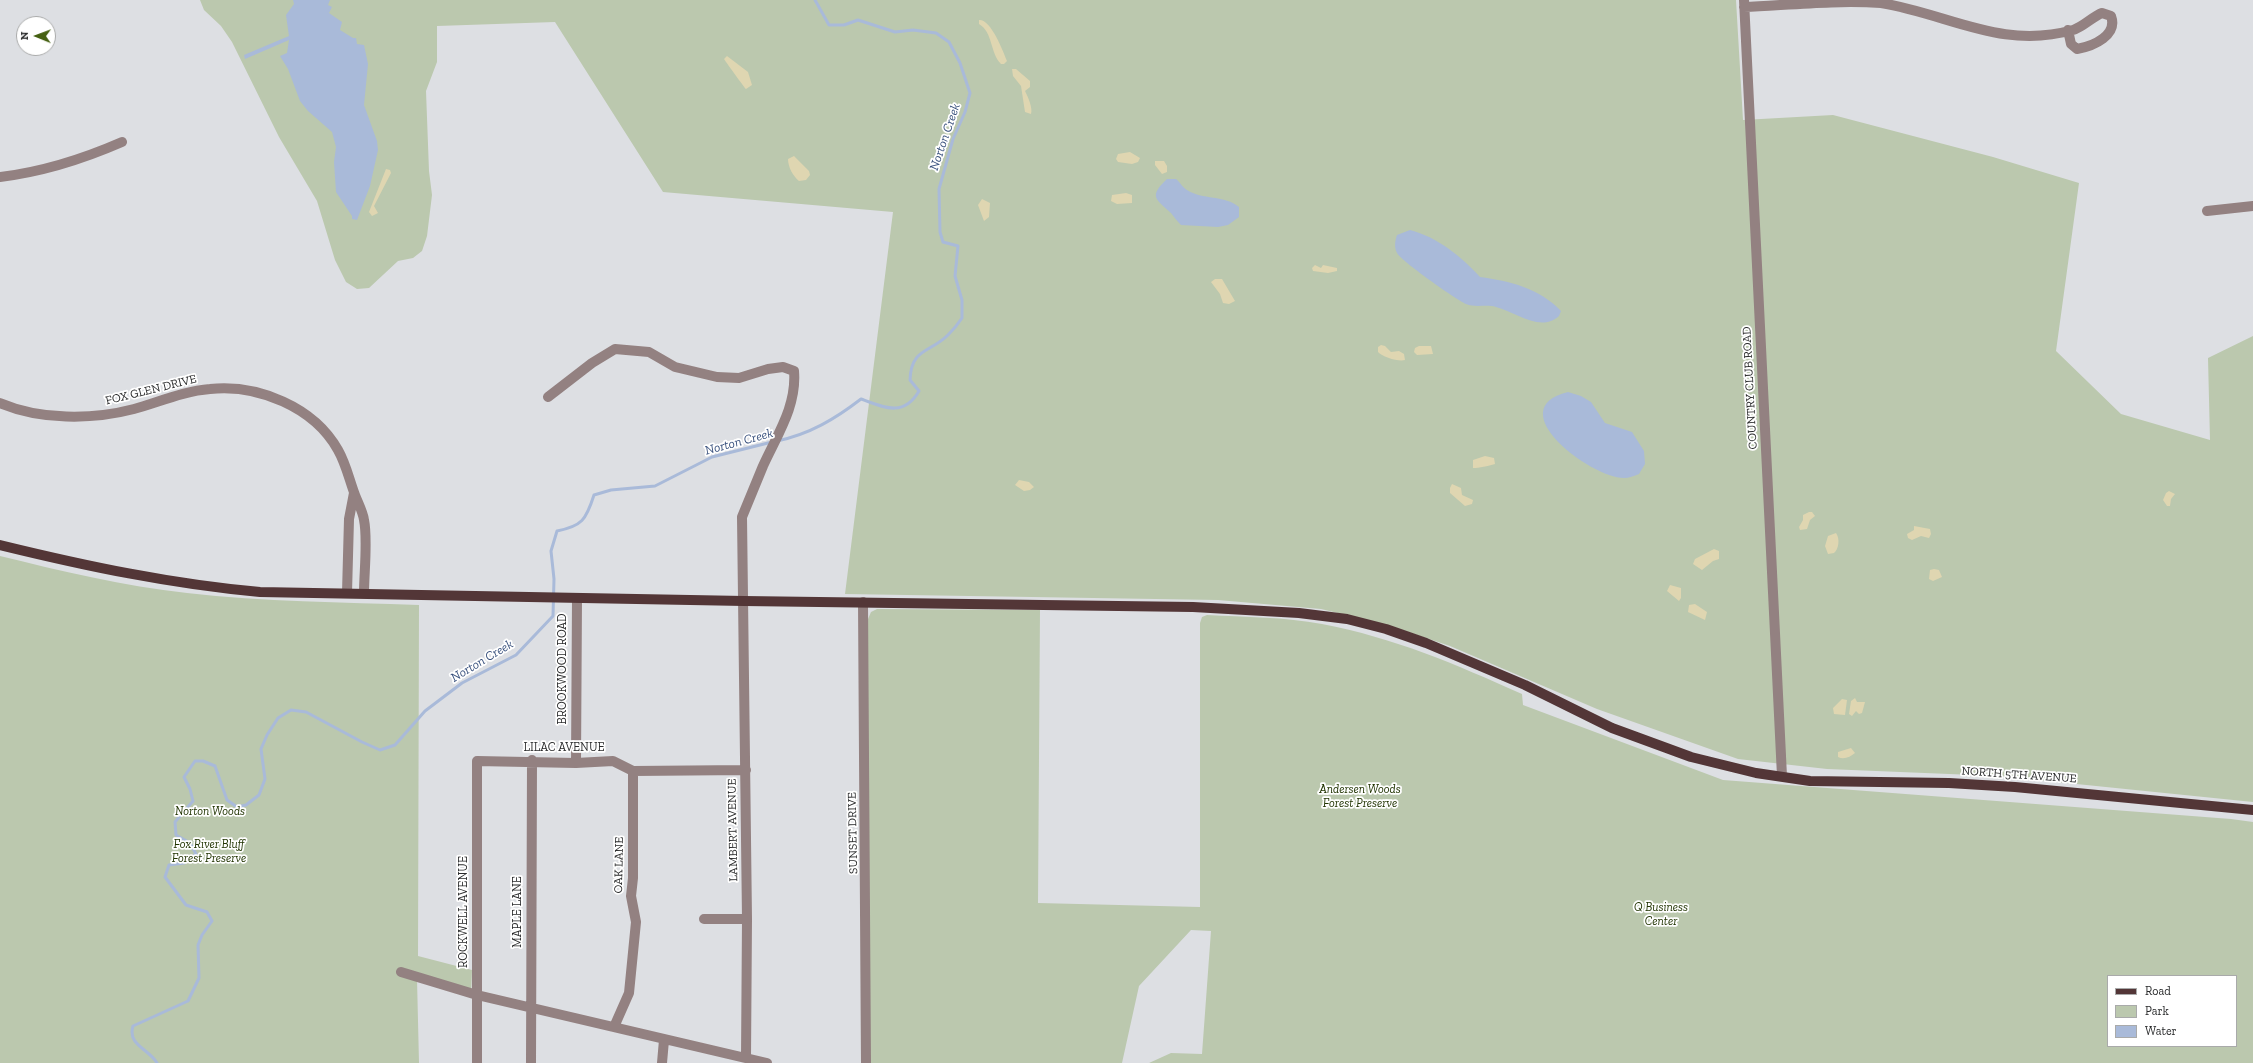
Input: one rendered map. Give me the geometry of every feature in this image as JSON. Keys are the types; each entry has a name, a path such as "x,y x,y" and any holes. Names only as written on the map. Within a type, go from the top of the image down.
{"main road":[{"name":"NORTH 5TH AVENUE","path":"0,545 90,567 201,587 260,592 347,592 577,599 1220,608 1292,612 1347,619 1386,629 1426,643 1525,685 1612,728 1677,752 1719,765 1810,781 1949,783 2015,787 2253,810"}],"street":[{"path":"1744,3 1880,3 1998,34 2034,36 2068,30"},
{"name":"COUNTRY CLUB ROAD","path":"1744,3 1782,776"},
{"path":"0,177 18,175 87,157 122,142"},
{"path":"2206,210 2253,206"},
{"name":"LAMBERT AVENUE","path":"548,397 592,363 615,350 649,352 675,367 717,377 739,378 783,366 794,372 796,388 790,410 763,467 742,517 746,770 746,1058"},
{"name":"FOX GLEN DRIVE","path":"0,403 29,412 82,416 106,415 210,389 230,388 269,395 286,403 322,429 338,449 349,474 364,520 364,593"},
{"name":"FOX GLEN DRIVE","path":"347,592 349,519 354,493"},
{"name":"BROOKWOOD ROAD","path":"576,763 577,599"},
{"name":"SUNSET DRIVE","path":"863,602 866,1063"},
{"name":"LILAC AVENUE","path":"477,762 532,760 576,763 613,761 633,771 746,770"},
{"name":"MAPLE LANE","path":"532,760 532,1063"},
{"name":"ROCKWELL AVENUE","path":"477,762 477,1063"},
{"name":"OAK LANE","path":"614,1027 629,993 636,922 631,896 634,878 633,771"},
{"path":"704,919 747,919"},
{"path":"401,972 477,995 766,1063"},
{"path":"662,1063 664,1040"}],"green space":[{"path":"200,0 1736,0 1743,120 1833,115 1993,157 2079,183 2056,351 2121,414 2210,440 2208,358 2253,336 2253,802 1998,776 1827,769 1738,759 1597,709 1450,646 1384,624 1321,609 1218,600 845,594 893,212 663,192 555,22 437,26 437,62 426,91 429,171 432,195 427,236 422,251 413,258 398,261 369,288 357,289 346,282 335,260 317,201 279,137 232,42 221,26 204,10"},
{"name":"Fox River Bluff Forest Preserve","path":"0,556 116,582 187,593 274,600 419,605 418,956 472,970 471,996 417,979 419,1063 0,1063"},
{"path":"877,609 1040,610 1038,903 1200,907 1200,623 1202,617 1207,615 1294,620 1322,624 1400,644 1449,662 1522,694 1523,705 1723,780 2231,819 2253,822 2253,1063 1149,1063 1171,1053 1202,1054 1211,931 1191,930 1139,986 1122,1063 868,1063 868,619 871,612"}],"sand":[{"path":"979,20 988,25 996,36 1007,61 1004,64 1001,64 997,59 987,32 979,24"},
{"path":"727,56 748,72 752,85 746,89 724,59"},
{"path":"1012,69 1016,69 1030,81 1030,87 1025,91 1031,106 1031,114 1025,112 1021,86 1013,76"},
{"path":"1130,152 1140,158 1138,162 1132,164 1118,162 1116,159 1118,154"},
{"path":"794,156 809,171 810,175 806,180 799,181 791,171 788,159"},
{"path":"1155,161 1164,161 1167,166 1167,172 1162,174 1155,165"},
{"path":"386,169 390,170 391,173 374,206 378,213 372,216 369,212"},
{"path":"1126,193 1132,195 1132,203 1117,204 1111,201 1112,195"},
{"path":"982,199 990,203 989,217 984,221 978,205"},
{"path":"1315,265 1321,268 1323,265 1337,268 1337,271 1328,273 1313,271 1312,268"},
{"path":"1215,279 1222,279 1235,301 1229,304 1223,303 1220,294 1211,282"},
{"path":"1381,345 1385,346 1391,352 1399,351 1404,354 1405,360 1395,360 1380,354 1378,352 1378,347"},
{"path":"1419,346 1431,346 1433,354 1417,355 1414,352 1415,348"},
{"path":"1485,456 1494,458 1495,464 1473,468 1473,460"},
{"path":"1019,480 1029,482 1034,487 1030,490 1024,491 1015,485"},
{"path":"1452,484 1461,488 1462,495 1473,500 1472,504 1465,506 1450,493"},
{"path":"2169,491 2175,494 2171,499 2170,506 2167,506 2163,500 2166,493"},
{"path":"1812,512 1815,516 1810,520 1807,529 1800,530 1799,527 1803,520 1803,515"},
{"path":"1914,526 1930,529 1931,534 1929,538 1921,536 1912,540 1908,538 1907,534 1914,530"},
{"path":"1836,533 1838,540 1837,549 1834,553 1828,554 1825,546 1828,536"},
{"path":"1714,549 1719,551 1719,559 1713,561 1702,570 1693,564 1695,559"},
{"path":"1930,570 1939,570 1942,577 1933,581 1929,579"},
{"path":"1670,585 1681,588 1681,598 1679,601 1667,591"},
{"path":"1695,604 1707,612 1705,620 1688,612 1689,605"},
{"path":"1855,698 1857,702 1865,702 1862,713 1859,714 1856,711 1852,716 1849,714 1851,701"},
{"path":"1842,699 1847,700 1845,715 1834,714 1833,708"},
{"path":"1851,748 1855,753 1845,758 1838,757 1838,752"}],"water":[{"path":"293,0 330,0 328,5 332,7 329,13 342,22 340,30 353,38 356,38 357,44 364,45 368,64 364,105 377,141 378,150 370,186 357,220 352,219 352,216 336,192 334,162 336,147 332,132 308,111 300,101 288,69 280,56 287,53 289,40 245,59 244,55 289,36 286,15 294,4"},
{"path":"1167,179 1176,179 1186,189 1193,193 1233,203 1239,207 1239,217 1228,225 1218,227 1181,225 1156,198 1158,190"},
{"path":"1410,230 1430,237 1448,248 1480,277 1513,283 1534,291 1561,311 1559,316 1552,321 1536,322 1496,307 1466,304 1418,272 1397,253 1395,244 1397,235"},
{"path":"1568,392 1581,396 1591,402 1605,423 1632,432 1644,451 1645,464 1639,474 1624,478 1609,475 1592,467 1574,455 1558,441 1547,427 1543,413 1549,401"}],"waterway":[{"name":"Norton Creek","path":"777,441 822,425 861,399 893,408 907,404 919,391 910,380 914,362 923,352 948,335 962,318 962,300 955,276 958,246 943,242 940,232 939,189 953,139 965,112 970,93 960,63 949,42 936,33 913,30 895,32 858,20 844,25 829,25 815,0"},
{"name":"Norton Creek","path":"157,1063 133,1038 133,1026 188,1001 199,978 198,945 202,935 212,921 207,912 186,905 165,877 169,865 184,863 196,854 190,843 176,835 175,822 193,801 190,789 184,777 195,761 203,761 215,766 227,800 237,807 246,805 259,795 265,779 261,749 267,735 278,718 291,710 306,712 380,750 395,745 425,711 462,683 516,655 553,616 554,579 551,551 557,531 578,524 585,516 594,495 611,490 655,486 712,457 772,442"}],"park label":[{"name":"Andersen Woods Forest Preserve","path":"1360,797"},
{"name":"Norton Woods","path":"210,812"},
{"name":"Q Business Center","path":"1661,915"}]}
